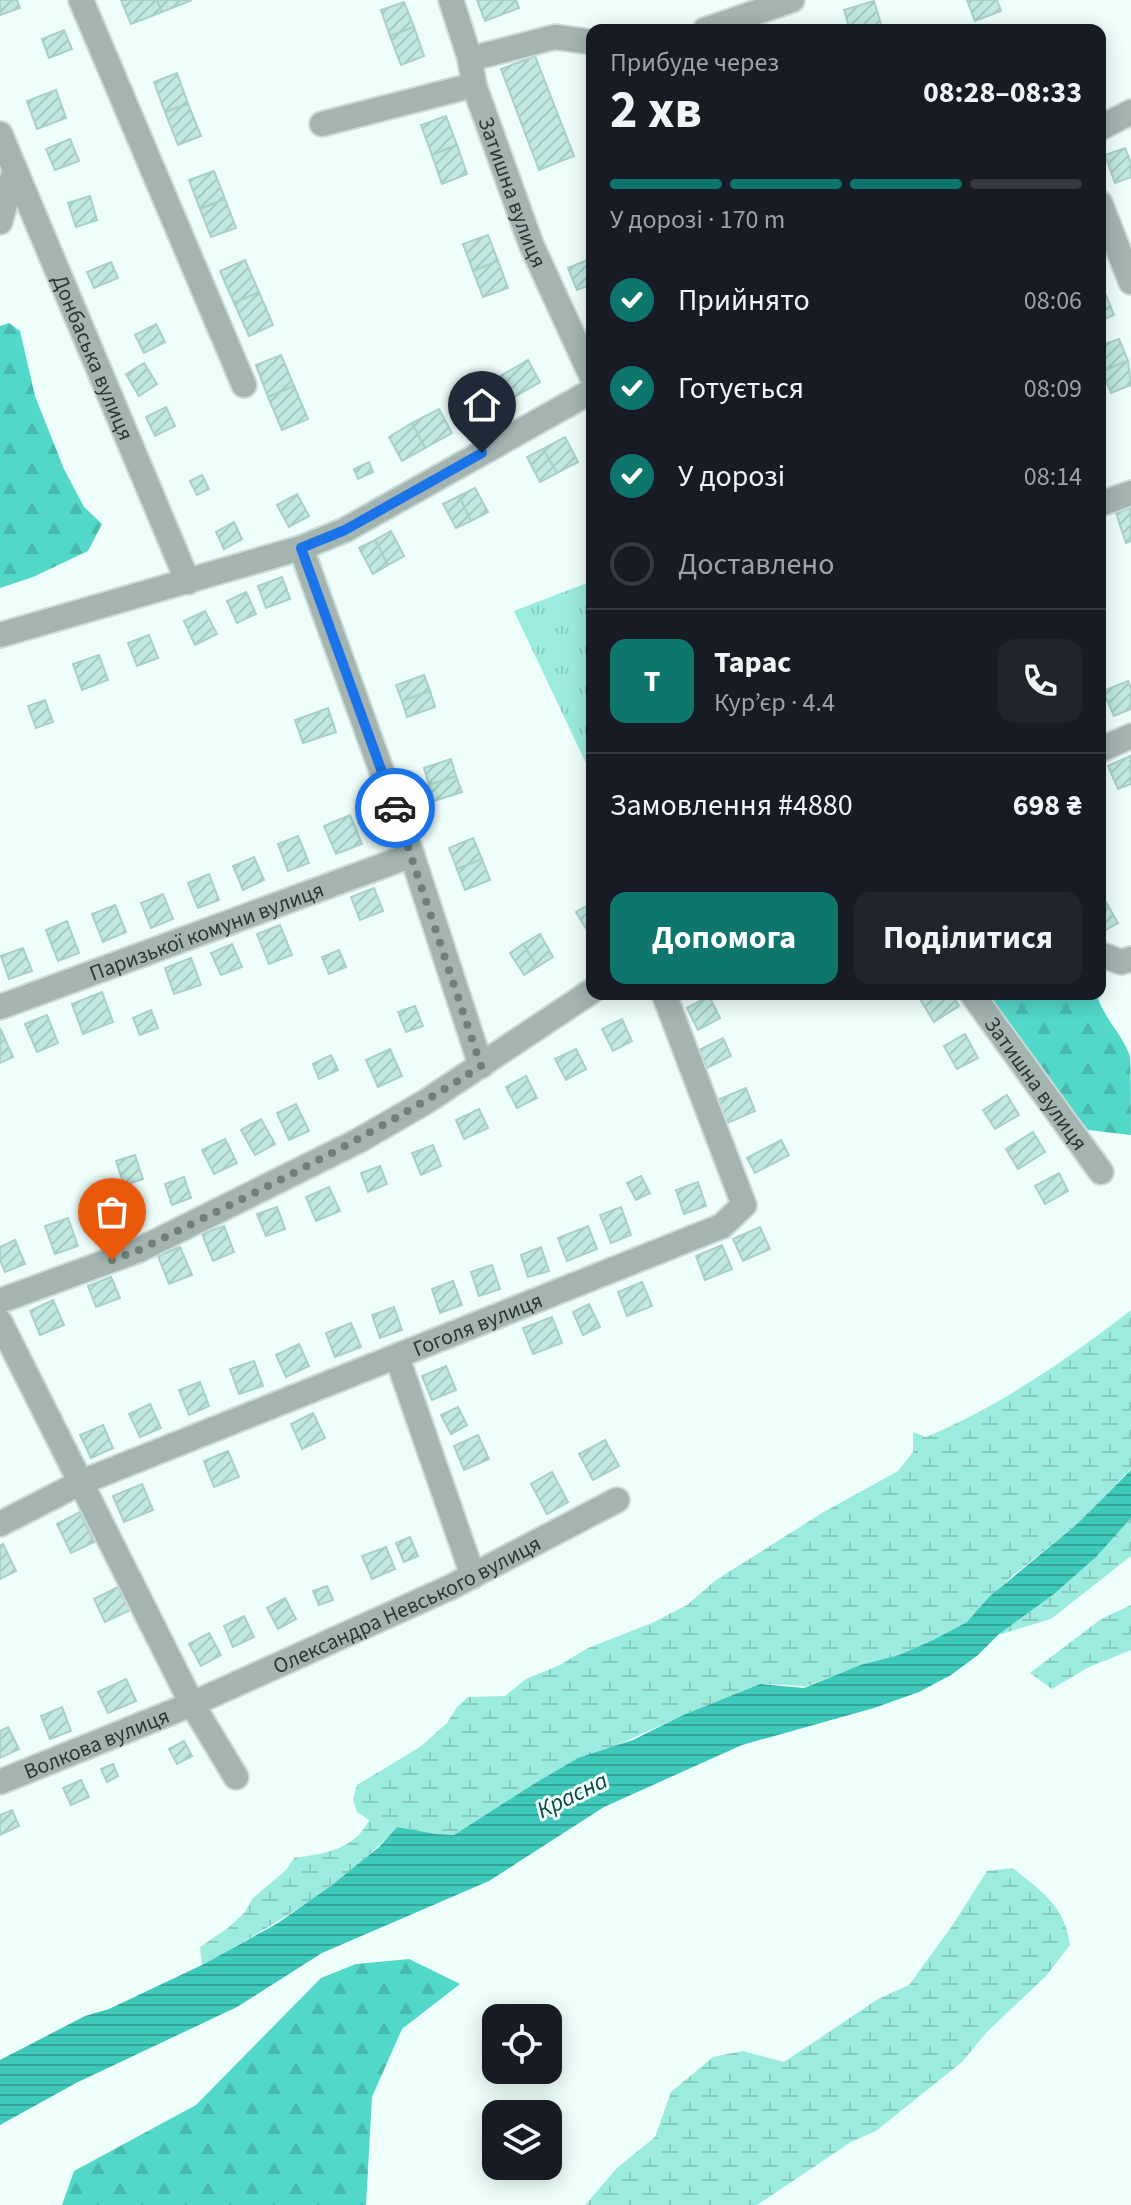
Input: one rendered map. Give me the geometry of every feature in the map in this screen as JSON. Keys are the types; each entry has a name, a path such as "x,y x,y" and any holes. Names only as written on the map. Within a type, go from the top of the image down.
{"street":[{"path":"81,0 244,385"},
{"name":"Затишна вулиця","path":"451,0 470,59 474,85 531,244 586,364"},
{"path":"722,24 792,0"},
{"path":"470,59 555,37 586,41"},
{"path":"322,124 474,85"},
{"path":"1106,125 1131,112"},
{"name":"Донбаська вулиця","path":"0,134 188,582"},
{"path":"0,222 15,169"},
{"path":"1106,218 1131,282"},
{"path":"0,635 301,548 345,530 586,394"},
{"path":"1106,502 1131,493"},
{"path":"301,548 412,855 481,1066"},
{"path":"1106,747 1131,736"},
{"name":"Паризької комуни вулиця","path":"0,1007 412,855"},
{"path":"1106,956 1121,962 1131,959"},
{"path":"0,1301 139,1250 358,1141 427,1101 586,995"},
{"name":"Гоголя вулиця","path":"0,1524 82,1482 722,1226 744,1205 666,1000"},
{"name":"Затишна вулиця","path":"976,1000 1101,1172"},
{"path":"0,1322 192,1704 236,1777"},
{"path":"397,1357 473,1576"},
{"name":"Олександра Невського вулиця","path":"192,1704 473,1576 617,1500"},
{"name":"Волкова вулиця","path":"0,1782 192,1704"}],"green space":[{"path":"9,323 20,331 35,396 64,469 84,507 102,524 88,551 33,577 0,588 0,326"},
{"path":"586,583 586,763 514,611"},
{"path":"987,1000 1099,1000 1130,1057 1131,1135 1088,1130"},
{"path":"1131,1310 1131,1469 1077,1524 1011,1577 967,1622 899,1655 860,1665 807,1686 760,1684 683,1715 532,1785 454,1835 397,1827 330,1886 280,1920 202,1965 200,1947 245,1912 252,1899 286,1870 294,1858 337,1849 363,1830 369,1820 357,1812 353,1799 357,1785 420,1747 447,1723 468,1697 505,1696 526,1679 560,1665 588,1648 652,1623 687,1605 716,1580 822,1513 898,1471 913,1452 913,1432 926,1437 1007,1396 1058,1364"},
{"path":"1131,1518 1131,1556 1051,1619 998,1635 1068,1580"},
{"path":"1131,1605 1131,1650 1087,1668 1052,1689 1030,1673 1101,1619"},
{"path":"1013,1868 1057,1910 1070,1945 1046,1976 987,2032 962,2062 876,2131 851,2142 757,2205 585,2205 617,2168 655,2137 671,2092 713,2057 743,2051 784,2062 878,1999 909,1985 987,1871"},
{"path":"409,1959 460,1984 402,2029 372,2097 366,2205 62,2205 74,2171 196,2105 321,1978 356,1964"}],"water":[{"name":"Красна","path":"1131,1470 1131,1518 1096,1557 1054,1594 951,1675 919,1692 874,1708 742,1745 604,1807 489,1881 322,1953 237,2007 76,2083 0,2125 0,2060 85,2016 109,2009 202,1965 278,1923 332,1885 379,1847 397,1827 454,1835 578,1758 633,1740 683,1715 760,1684 804,1688 933,1640 967,1622 989,1597 1077,1524"}],"building":[{"path":"0,0 17,0 20,8 0,15"},
{"path":"121,0 157,0 162,12 131,24"},
{"path":"157,0 192,0 162,12"},
{"path":"477,0 516,0 519,8 485,21"},
{"path":"967,0 997,0 1001,11 975,21"},
{"path":"874,1 881,24 848,24 844,10"},
{"path":"404,2 414,27 390,36 381,10"},
{"path":"414,27 424,56 401,65 390,36"},
{"path":"64,30 72,49 49,58 42,39"},
{"path":"535,56 574,156 539,170 501,69"},
{"path":"177,73 188,104 165,112 154,82"},
{"path":"56,90 66,118 37,129 27,101"},
{"path":"188,104 201,136 178,145 165,112"},
{"path":"446,116 457,145 432,155 421,125"},
{"path":"70,139 79,161 55,170 46,149"},
{"path":"457,145 467,174 442,184 432,155"},
{"path":"1125,148 1131,163 1131,177 1115,183 1106,155"},
{"path":"214,171 225,199 200,209 189,180"},
{"path":"90,196 97,220 76,227 68,203"},
{"path":"225,199 236,228 211,237 200,209"},
{"path":"488,235 498,261 473,271 463,244"},
{"path":"245,260 259,292 234,303 220,271"},
{"path":"586,260 586,286 577,290 568,268"},
{"path":"498,261 508,288 483,297 473,271"},
{"path":"111,262 118,278 94,288 87,272"},
{"path":"259,292 273,325 249,336 234,303"},
{"path":"1106,295 1114,315 1106,318"},
{"path":"156,324 165,342 144,353 135,335"},
{"path":"1119,339 1128,361 1106,369 1106,344"},
{"path":"281,355 294,386 268,397 256,365"},
{"path":"528,360 540,382 514,397 502,375"},
{"path":"1128,361 1131,385 1111,393 1106,369"},
{"path":"144,363 157,384 139,396 126,374"},
{"path":"502,375 514,397 486,412 474,390"},
{"path":"294,386 308,419 282,430 268,397"},
{"path":"166,407 175,426 155,436 146,417"},
{"path":"439,409 452,433 425,448 412,423"},
{"path":"412,423 425,448 402,461 389,437"},
{"path":"565,437 578,462 557,473 543,449"},
{"path":"543,449 557,473 540,482 527,457"},
{"path":"369,462 373,472 358,479 354,469"},
{"path":"202,475 209,489 197,495 190,481"},
{"path":"475,488 488,512 471,521 459,496"},
{"path":"297,494 309,516 289,527 277,505"},
{"path":"459,496 471,521 456,528 443,504"},
{"path":"1131,508 1131,541 1126,543 1116,513"},
{"path":"234,522 242,539 224,549 216,532"},
{"path":"391,531 404,556 388,565 375,540"},
{"path":"375,540 388,565 373,574 359,548"},
{"path":"282,577 290,599 266,608 258,586"},
{"path":"246,592 256,614 237,623 227,601"},
{"path":"205,611 217,634 195,645 184,621"},
{"path":"149,635 158,658 137,666 128,643"},
{"path":"99,655 108,680 82,690 73,664"},
{"path":"424,675 430,691 402,701 396,685"},
{"path":"1128,681 1131,709 1114,716 1106,690"},
{"path":"430,691 435,707 407,717 402,701"},
{"path":"45,700 53,722 36,728 28,706"},
{"path":"328,708 336,732 303,743 295,720"},
{"path":"1130,756 1131,784 1118,789 1108,766"},
{"path":"451,759 456,776 429,785 424,768"},
{"path":"456,776 462,792 434,801 429,785"},
{"path":"350,815 362,844 336,854 324,826"},
{"path":"298,836 309,863 288,871 278,844"},
{"path":"473,838 482,859 457,869 449,848"},
{"path":"254,857 264,880 243,890 233,866"},
{"path":"482,859 490,880 465,890 457,869"},
{"path":"209,874 219,900 198,908 188,883"},
{"path":"374,888 383,911 360,920 351,897"},
{"path":"163,894 173,919 151,928 141,903"},
{"path":"1106,902 1118,923 1106,930"},
{"path":"115,905 126,932 103,942 92,914"},
{"path":"586,906 586,928 576,912"},
{"path":"67,921 79,953 58,961 46,930"},
{"path":"280,925 292,955 269,964 257,934"},
{"path":"540,934 553,957 537,967 523,944"},
{"path":"232,944 242,967 221,975 211,953"},
{"path":"523,944 537,967 524,975 510,953"},
{"path":"23,948 32,971 9,979 1,956"},
{"path":"339,950 346,967 329,974 322,957"},
{"path":"191,958 201,985 174,994 165,968"},
{"path":"102,992 113,1022 83,1034 72,1004"},
{"path":"702,1000 711,1000 720,1018 698,1030 687,1008"},
{"path":"921,1000 956,1000 959,1006 934,1022"},
{"path":"415,1006 423,1026 406,1032 398,1012"},
{"path":"151,1010 158,1028 140,1035 133,1018"},
{"path":"47,1015 58,1043 37,1052 25,1024"},
{"path":"622,1019 632,1041 613,1051 602,1029"},
{"path":"0,1028 13,1057 0,1063"},
{"path":"965,1034 978,1058 957,1069 944,1046"},
{"path":"723,1038 731,1056 707,1068 699,1050"},
{"path":"390,1049 402,1076 378,1087 366,1060"},
{"path":"576,1049 586,1069 566,1080 555,1059"},
{"path":"331,1055 338,1070 319,1079 313,1064"},
{"path":"526,1076 537,1098 517,1108 506,1087"},
{"path":"746,1088 755,1111 725,1124 715,1101"},
{"path":"1007,1095 1019,1115 995,1129 983,1110"},
{"path":"296,1104 309,1131 289,1140 277,1113"},
{"path":"479,1109 488,1128 464,1139 456,1120"},
{"path":"261,1119 275,1144 255,1155 241,1130"},
{"path":"1033,1132 1045,1152 1018,1169 1006,1149"},
{"path":"225,1139 237,1163 214,1174 202,1150"},
{"path":"781,1140 789,1155 755,1173 747,1158"},
{"path":"433,1145 441,1166 421,1175 412,1153"},
{"path":"135,1155 143,1179 124,1185 116,1161"},
{"path":"380,1166 387,1184 368,1192 361,1173"},
{"path":"1059,1173 1068,1191 1045,1204 1035,1186"},
{"path":"641,1176 650,1193 636,1200 627,1183"},
{"path":"184,1177 191,1198 172,1205 165,1184"},
{"path":"698,1182 706,1206 684,1214 676,1190"},
{"path":"329,1187 340,1211 316,1221 306,1197"},
{"path":"277,1207 285,1229 266,1236 257,1214"},
{"path":"621,1207 631,1235 611,1243 600,1215"},
{"path":"68,1218 78,1246 55,1254 45,1226"},
{"path":"224,1226 234,1252 213,1261 202,1234"},
{"path":"588,1226 597,1249 567,1261 558,1238"},
{"path":"760,1227 770,1249 743,1261 733,1239"},
{"path":"15,1240 25,1264 5,1272 0,1260 0,1247"},
{"path":"722,1245 732,1269 705,1280 696,1256"},
{"path":"180,1247 192,1275 169,1284 158,1256"},
{"path":"541,1247 549,1271 528,1277 521,1255"},
{"path":"492,1265 500,1289 479,1296 471,1272"},
{"path":"111,1277 120,1298 96,1307 88,1286"},
{"path":"453,1281 462,1305 440,1313 432,1289"},
{"path":"642,1282 652,1306 627,1316 618,1292"},
{"path":"53,1300 64,1325 40,1335 30,1311"},
{"path":"589,1304 600,1327 583,1335 573,1312"},
{"path":"394,1307 402,1330 380,1338 372,1315"},
{"path":"552,1317 562,1343 533,1354 523,1328"},
{"path":"351,1323 361,1347 335,1357 326,1333"},
{"path":"299,1344 309,1366 286,1377 276,1355"},
{"path":"254,1361 263,1386 239,1394 230,1369"},
{"path":"446,1366 456,1390 432,1400 422,1376"},
{"path":"200,1382 209,1406 189,1415 179,1390"},
{"path":"150,1404 161,1428 140,1437 129,1414"},
{"path":"458,1407 467,1425 451,1434 441,1415"},
{"path":"313,1413 325,1438 302,1449 291,1424"},
{"path":"103,1425 113,1448 91,1458 80,1435"},
{"path":"478,1435 489,1459 464,1470 454,1446"},
{"path":"605,1440 619,1466 593,1480 579,1454"},
{"path":"228,1451 239,1477 214,1487 204,1461"},
{"path":"552,1472 568,1502 547,1514 531,1484"},
{"path":"142,1484 153,1510 124,1522 113,1496"},
{"path":"80,1512 94,1542 71,1553 57,1524"},
{"path":"410,1537 418,1556 404,1562 396,1543"},
{"path":"3,1544 16,1571 0,1579 0,1546"},
{"path":"386,1547 395,1569 372,1579 362,1556"},
{"path":"327,1586 333,1600 319,1605 313,1591"},
{"path":"118,1587 130,1610 105,1622 94,1599"},
{"path":"285,1598 296,1619 278,1629 267,1608"},
{"path":"244,1616 254,1637 233,1647 224,1626"},
{"path":"209,1633 221,1655 201,1666 189,1644"},
{"path":"126,1679 136,1701 108,1713 98,1692"},
{"path":"62,1707 71,1731 50,1739 41,1716"},
{"path":"8,1727 19,1749 0,1758 0,1731"},
{"path":"184,1741 192,1756 177,1764 169,1749"},
{"path":"113,1764 118,1776 107,1782 101,1769"},
{"path":"81,1780 89,1797 71,1805 63,1788"},
{"path":"12,1810 19,1826 0,1835 0,1815"}],"way so far":[{"path":"112,1260 139,1250 358,1141 481,1066 395,808"}],"route":[{"path":"395,808 301,548 345,530 482,453"}]}
